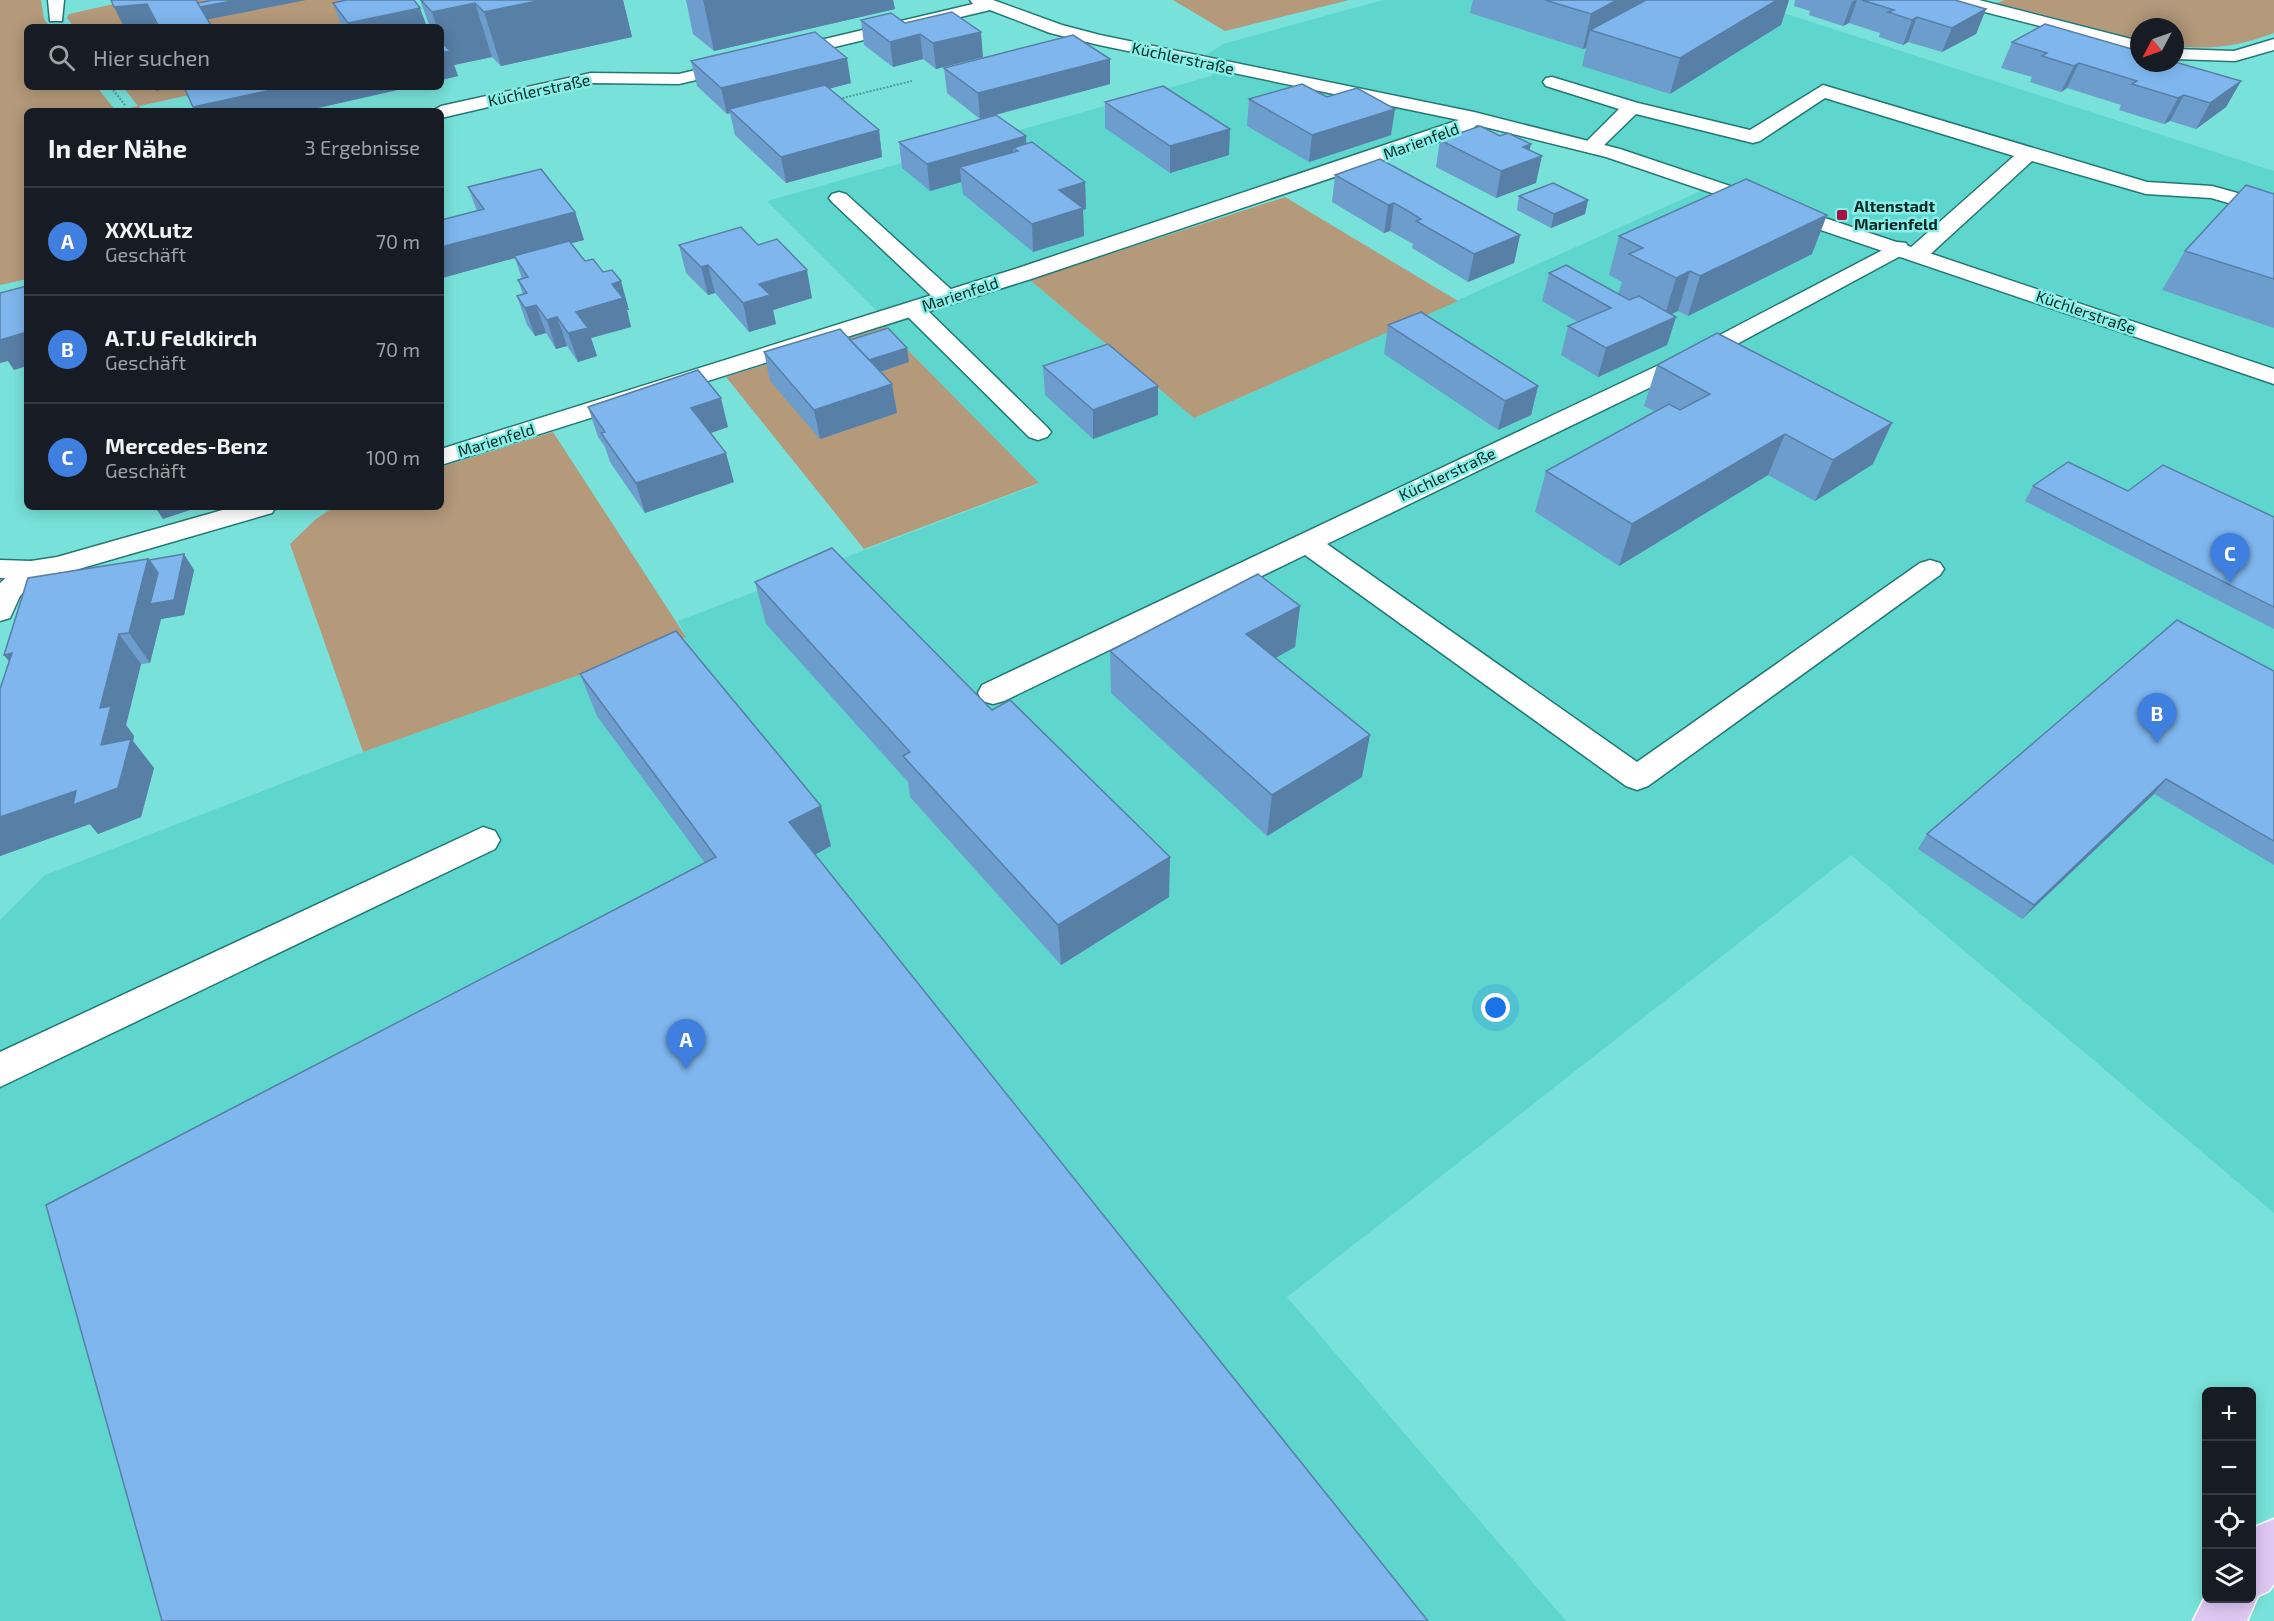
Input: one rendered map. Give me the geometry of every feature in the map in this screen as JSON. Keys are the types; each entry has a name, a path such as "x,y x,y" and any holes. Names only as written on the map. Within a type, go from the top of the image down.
{"main road":[{"path":"2256,1568 2274,1543"},
{"path":"2218,1621 2231,1603"}],"street":[{"path":"1959,0 2130,44"},
{"name":"Küchlerstraße","path":"772,57 984,3 1056,29 1099,40 1474,118 1591,147 1669,170 2274,377"},
{"path":"2184,54 2235,56 2274,44"},
{"name":"Küchlerstraße","path":"444,111 591,78 679,79 749,62"},
{"path":"1552,82 1632,107 1753,137 1823,91 2146,188 2212,192 2274,210"},
{"path":"1591,147 1632,107"},
{"name":"Marienfeld","path":"444,456 913,309 1343,170 1461,128 1474,118"},
{"path":"1907,251 2028,154"},
{"path":"839,198 947,298"},
{"name":"Küchlerstraße","path":"993,693 1713,348 1907,251"},
{"path":"913,309 1038,432"},
{"path":"0,569 31,570 58,566 253,510"},
{"path":"1306,542 1637,778 1930,569"},
{"path":"0,611 7,592 31,570"},
{"path":"0,1070 483,840"}],"path":[{"path":"834,100 912,81"},
{"path":"113,90 125,105"}],"shaded area":[{"path":"0,0 41,0 44,19 48,24 24,24 24,90 99,90 114,108 24,108 24,280 0,285"},
{"path":"117,0 355,0 344,24 72,24 67,18 69,14 118,3"},
{"path":"1173,0 1349,0 1225,31"},
{"path":"1383,0 1743,0 2274,171 2274,1213 1851,855 1287,1297 1566,1621 0,1621 0,920 45,875 363,752 686,637 678,621 1039,484 877,321 884,318 767,201 1211,76 1219,68 1196,62 1223,44","holes":["1474,118 1714,185 1195,418 1023,274"]},
{"path":"2005,0 2274,0 2274,33 2225,46 2184,46 2184,18 2130,18 2130,38 1996,3"},
{"path":"125,90 212,90 139,106 140,108 129,108 138,106"},
{"path":"1285,197 1458,301 1194,418 1030,280"},
{"path":"885,327 1039,483 864,549 726,377"},
{"path":"553,432 686,637 363,752 290,544 316,519 330,510 444,510 444,466"}],"building":[{"path":"111,0 196,0 210,24 157,24 147,4 114,7"},
{"path":"213,0 237,0 200,7 198,3"},
{"path":"346,0 414,0 420,8 348,23 333,3"},
{"path":"421,0 542,0 484,12 475,3 432,12"},
{"path":"1545,0 1617,0 1591,14"},
{"path":"1646,0 1777,0 1680,58 1590,30"},
{"path":"1862,0 1955,0 1986,9 1952,28 1917,17 1912,20 1888,12 1894,10"},
{"path":"952,12 981,32 933,43 920,34 890,42 861,20 891,13 905,23"},
{"path":"2045,24 2130,48 2130,72 2184,72 2184,65 2241,81 2210,103 2184,95 2178,98 2132,84 2137,81 2079,63 2074,66 2042,56 2047,53 2012,42"},
{"path":"815,32 847,58 721,88 691,61"},
{"path":"1073,35 1110,59 978,93 944,68"},
{"path":"444,44 450,51 444,52"},
{"path":"1302,84 1327,97 1357,88 1395,109 1312,135 1249,99"},
{"path":"825,85 879,130 781,157 729,109"},
{"path":"1163,86 1230,129 1170,146 1105,102"},
{"path":"185,90 271,90 193,107"},
{"path":"996,115 1026,136 927,164 899,142"},
{"path":"1480,126 1500,136 1508,133 1531,144 1523,147 1542,156 1501,171 1440,140"},
{"path":"1032,142 1085,182 1059,190 1083,208 1032,224 960,167 1018,151 1013,148"},
{"path":"1380,159 1520,235 1474,254 1416,221 1421,219 1394,203 1388,205 1335,175"},
{"path":"541,169 575,212 444,246 444,219 484,209 468,187"},
{"path":"1746,179 1827,215 1700,276 1690,271 1676,278 1629,254 1643,248 1619,236"},
{"path":"1553,183 1588,200 1554,214 1519,196"},
{"path":"2246,185 2274,194 2274,279 2185,251"},
{"path":"741,227 758,245 777,239 807,270 759,284 770,295 743,303 708,265 701,267 679,245"},
{"path":"569,241 585,261 593,259 603,272 612,270 621,281 612,284 623,298 576,312 588,328 568,333 557,317 547,320 536,305 525,308 517,296 527,293 518,280 528,277 514,256"},
{"path":"1566,265 1629,300 1639,296 1676,317 1606,348 1568,326 1611,308 1549,273"},
{"path":"24,287 24,333 0,340 0,293"},
{"path":"1421,312 1538,386 1505,401 1388,325"},
{"path":"888,328 907,348 869,360 850,340"},
{"path":"840,329 892,384 814,410 764,352"},
{"path":"1717,333 1892,423 1833,460 1785,434 1632,524 1546,471 1669,404 1680,410 1710,394 1657,365"},
{"path":"1108,344 1158,386 1093,410 1043,366"},
{"path":"698,370 721,398 691,408 726,453 636,483 601,433 605,432 588,407"},
{"path":"2068,462 2128,491 2163,465 2274,517 2274,607 2033,486"},
{"path":"832,548 992,710 1010,700 1170,857 1058,925 903,756 910,752 755,582"},
{"path":"184,554 174,600 150,604 158,573 149,560"},
{"path":"148,559 129,633 119,634 100,708 111,706 101,745 131,739 118,788 73,805 76,791 0,817 0,689 12,653 4,655 28,578"},
{"path":"1258,574 1300,606 1246,634 1370,735 1272,795 1110,651"},
{"path":"2177,620 2274,671 2274,841 2166,779 2034,905 1927,834"},
{"path":"676,631 821,806 789,822 1428,1621 162,1621 46,1205 716,857 580,674"}],"place":[{"name":"Altenstadt Marienfeld","path":"1842,215"},
{"name":"Mercedes-Benz","path":"2230,583"},
{"name":"A.T.U Feldkirch","path":"2157,743"},
{"name":"XXXLutz","path":"686,1069"}]}
